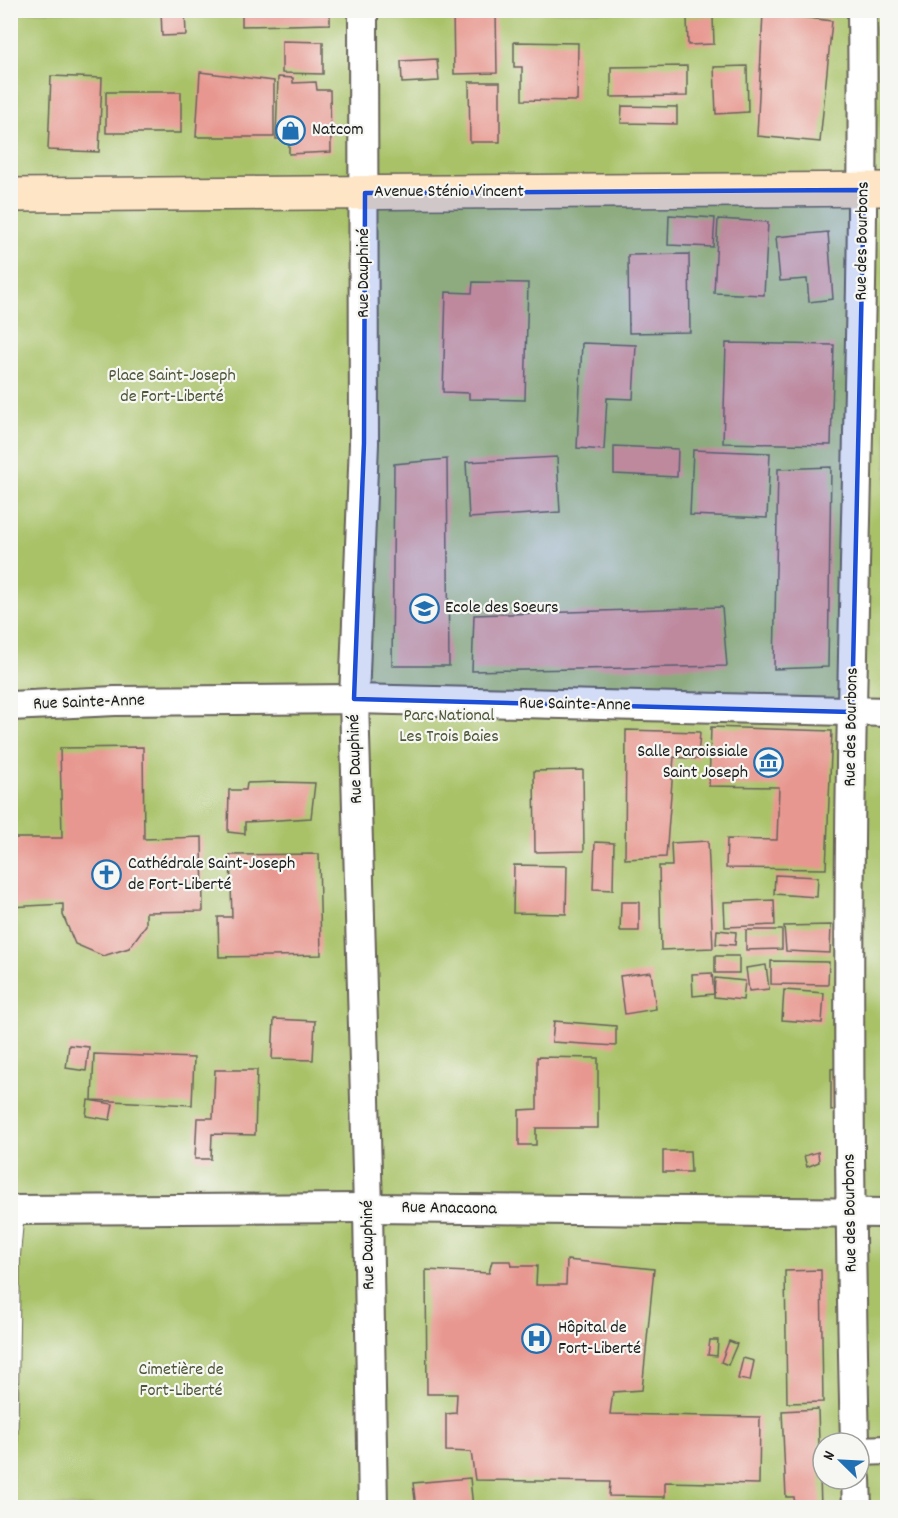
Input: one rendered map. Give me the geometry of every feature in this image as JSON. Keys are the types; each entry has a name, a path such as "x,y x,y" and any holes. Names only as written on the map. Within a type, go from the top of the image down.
{"main road":[{"name":"Avenue Sténio Vincent","path":"10,195 876,189"}],"street":[{"name":"Rue Dauphiné","path":"363,10 364,443 354,699 368,1208 373,1508"},
{"name":"Rue des Bourbons","path":"855,1431 850,1212 852,712 876,189 862,10"},
{"name":"Rue Sainte-Anne","path":"10,706 115,701 354,699 888,712"},
{"name":"Rue Anacaona","path":"14,1210 368,1208 888,1213"},
{"path":"871,1451 888,1450"},
{"path":"856,1491 857,1508"}],"lane":[{"path":"10,1466 14,1210"}],"highlighted area":[{"path":"864,190 852,712 354,699 364,443 365,193"}],"green space":[{"name":"Parc National Les Trois Baies","path":"11,11 887,11 887,1507 11,1507"}],"building":[{"path":"161,10 185,10 186,35 162,36"},
{"path":"242,10 330,10 330,24 242,26"},
{"path":"453,10 496,10 497,73 454,74"},
{"path":"763,12 832,21 820,142 757,136"},
{"path":"713,17 714,44 688,45 687,18"},
{"path":"282,41 323,42 323,74 282,73"},
{"path":"514,42 578,43 577,101 522,100 522,67 514,67"},
{"path":"437,59 439,81 402,83 401,61"},
{"path":"687,66 687,96 611,97 611,67"},
{"path":"747,66 748,112 716,114 714,67"},
{"path":"200,72 274,81 274,137 196,137"},
{"path":"51,76 102,78 99,152 48,150"},
{"path":"278,77 293,78 293,83 316,82 317,90 330,90 331,152 289,154 289,139 276,139"},
{"path":"469,82 500,82 500,142 470,142"},
{"path":"106,92 181,92 181,133 106,133"},
{"path":"622,106 677,107 677,124 621,123"},
{"path":"669,215 715,218 713,247 668,245"},
{"path":"718,219 768,222 764,295 714,293"},
{"path":"828,232 833,299 809,302 807,279 780,281 776,237"},
{"path":"689,254 690,332 629,333 628,255"},
{"path":"473,282 528,283 525,400 469,399 469,393 443,392 446,292 472,293"},
{"path":"582,343 636,345 633,399 607,398 604,450 577,448"},
{"path":"726,343 834,345 831,445 723,443"},
{"path":"614,446 678,449 677,477 614,474"},
{"path":"693,450 770,453 767,518 690,515"},
{"path":"557,457 560,512 469,518 466,462"},
{"path":"447,459 449,666 392,666 394,464"},
{"path":"831,467 828,667 774,669 778,469"},
{"path":"722,607 727,666 472,671 474,615"},
{"path":"711,727 832,731 826,869 726,868 727,839 777,840 779,787 709,786"},
{"path":"626,730 700,732 698,759 674,757 666,857 625,859"},
{"path":"143,747 144,839 202,837 203,911 146,912 146,925 129,948 103,956 75,944 63,915 63,904 10,907 10,838 62,838 60,748"},
{"path":"583,770 584,851 535,852 534,771"},
{"path":"247,783 315,783 311,818 245,822 245,834 228,832 229,790 246,790"},
{"path":"708,841 713,948 661,950 659,866 672,866 671,843"},
{"path":"595,842 614,843 613,890 593,889"},
{"path":"319,854 321,955 219,957 218,917 232,917 230,855"},
{"path":"514,865 567,866 566,914 513,913"},
{"path":"775,875 818,877 817,897 774,894"},
{"path":"774,900 775,925 725,927 724,902"},
{"path":"621,902 639,902 639,931 620,931"},
{"path":"831,925 830,953 786,951 784,926"},
{"path":"717,930 736,932 735,945 716,944"},
{"path":"746,930 782,930 782,949 746,950"},
{"path":"715,956 739,956 739,973 715,973"},
{"path":"771,961 829,962 828,985 771,984"},
{"path":"766,965 769,989 749,991 746,968"},
{"path":"651,972 656,1009 625,1014 620,976"},
{"path":"712,973 714,994 693,996 692,974"},
{"path":"715,978 745,981 743,1000 714,997"},
{"path":"784,990 824,993 822,1023 782,1020"},
{"path":"274,1019 315,1021 313,1060 272,1059"},
{"path":"554,1021 616,1026 616,1046 552,1042"},
{"path":"69,1045 89,1047 86,1071 66,1068"},
{"path":"94,1054 194,1058 192,1105 92,1100"},
{"path":"537,1057 598,1058 598,1128 536,1128 536,1145 519,1145 519,1110 537,1109"},
{"path":"842,1067 844,1109 831,1111 831,1069"},
{"path":"215,1070 257,1070 255,1135 212,1134 211,1159 195,1159 197,1118 213,1118"},
{"path":"88,1100 113,1104 110,1120 86,1116"},
{"path":"663,1151 690,1151 691,1172 663,1172"},
{"path":"818,1152 819,1162 807,1167 804,1156"},
{"name":"Hôpital de Fort-Liberté","path":"567,1260 654,1269 642,1390 613,1392 610,1414 760,1417 759,1484 665,1482 665,1497 609,1496 610,1482 475,1480 471,1452 446,1451 446,1414 456,1413 457,1394 427,1394 426,1270 489,1273 492,1261 511,1261 512,1266 537,1266 536,1285 566,1285"},
{"path":"821,1270 823,1402 787,1403 785,1271"},
{"path":"710,1340 718,1340 717,1356 708,1355"},
{"path":"729,1341 737,1344 728,1365 721,1362"},
{"path":"743,1358 754,1361 750,1381 738,1379"},
{"path":"886,1388 888,1388 888,1428 885,1428"},
{"path":"818,1409 819,1431 811,1431 811,1491 820,1491 821,1508 795,1508 794,1497 786,1497 782,1411"},
{"path":"470,1478 473,1508 416,1508 413,1483"}],"place":[{"name":"Natcom","path":"291,130"},
{"name":"Ecole des Soeurs","path":"424,608"},
{"name":"Salle Paroissiale Saint Joseph","path":"769,762"},
{"name":"Cathédrale Saint-Joseph de Fort-Liberté","path":"107,874"},
{"name":"Hôpital de Fort-Liberté","path":"537,1338"}],"park label":[{"name":"Place Saint-Joseph de Fort-Liberté","path":"172,386"},
{"name":"Cimetière de Fort-Liberté","path":"181,1380"}]}
